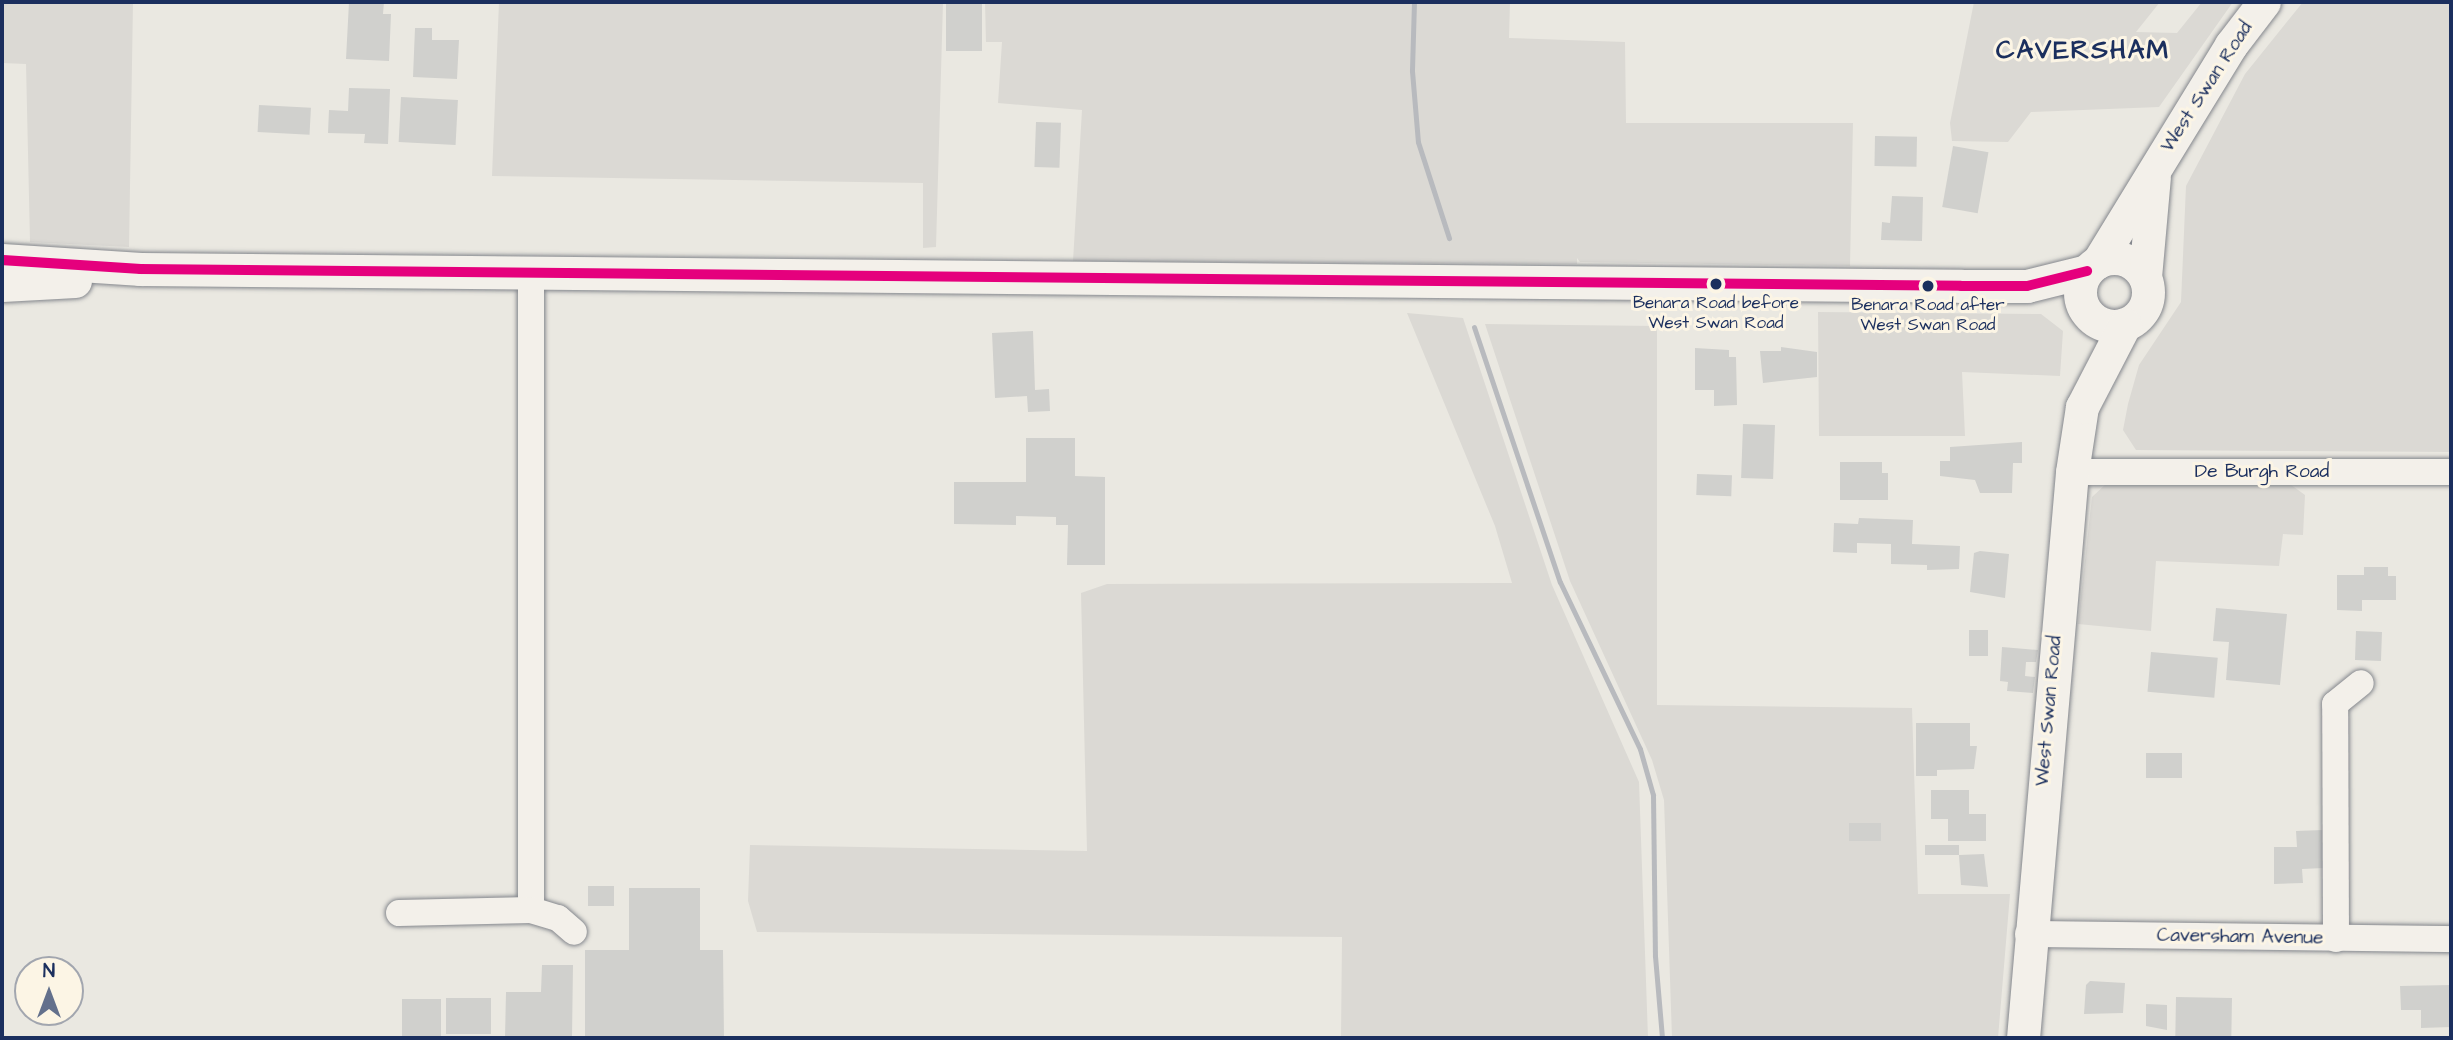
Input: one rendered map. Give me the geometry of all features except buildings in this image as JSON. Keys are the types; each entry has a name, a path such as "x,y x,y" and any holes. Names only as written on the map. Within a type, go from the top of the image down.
{"main road":[{"name":"West Swan Road","path":"2093,267 2154,175 2231,45 2264,2"},
{"name":"West Swan Road","path":"2145,277 2154,175"},
{"path":"2,260 140,269 531,270 2026,286 2121,259 2145,277 2145,307 2125,324 2108,326 2087,311 2026,286"},
{"path":"2087,311 2080,287 2093,267"},
{"path":"2,285 65,283 140,269"},
{"name":"West Swan Road","path":"2087,311 2091,387"},
{"name":"West Swan Road","path":"2023,1038 2028,934 2072,472 2082,407 2125,324"}],"street":[{"path":"531,270 531,910"},
{"name":"De Burgh Road","path":"2072,472 2451,472"},
{"path":"2336,939 2335,704 2361,683"},
{"path":"399,913 531,910 558,918 574,932"},
{"name":"Caversham Avenue","path":"2028,934 2451,939"}],"shaded area":[{"path":"2,2 133,2 129,247 30,242 26,64 2,63"},
{"path":"499,2 943,2 936,247 923,248 923,183 492,176"},
{"path":"985,2 1510,2 1509,38 1625,42 1626,123 1853,123 1850,266 1580,262 1577,258 1577,264 1073,261 1082,110 998,103 1002,42 986,42"},
{"path":"1974,2 2160,2 2136,32 2177,33 2202,2 2233,2 2159,107 2031,112 2008,142 1952,141 1950,123"},
{"path":"2303,2 2451,2 2451,452 2136,450 2123,430 2139,365 2181,302 2186,186 2245,74"},
{"path":"1818,312 2041,314 2063,331 2060,376 1962,372 1965,436 1819,436"},
{"path":"1407,313 1463,318 1552,585 1639,782 1648,1038 1341,1038 1342,937 757,932 748,901 750,845 1087,851 1081,593 1107,584 1512,583 1495,526"},
{"path":"1485,324 1657,326 1657,705 1912,708 1918,894 2010,894 1998,1038 1672,1038 1664,800 1652,760 1570,581"},
{"path":"2287,482 2305,495 2303,535 2283,534 2279,566 2156,561 2151,631 2078,624 2092,497 2107,483"}],"waterway":[{"path":"1414,2 1412,71 1418,142 1449,238"},
{"path":"1474,327 1560,582 1640,749 1653,795 1655,956 1662,1038"}],"transit line":[{"path":"2,260 140,269 1961,286 2027,286 2087,271"}],"place":[{"name":"Benara Road before West Swan Road","path":"1716,284"},
{"name":"Benara Road after West Swan Road","path":"1928,286"}],"district":[{"name":"CAVERSHAM","path":"2083,51"}]}
